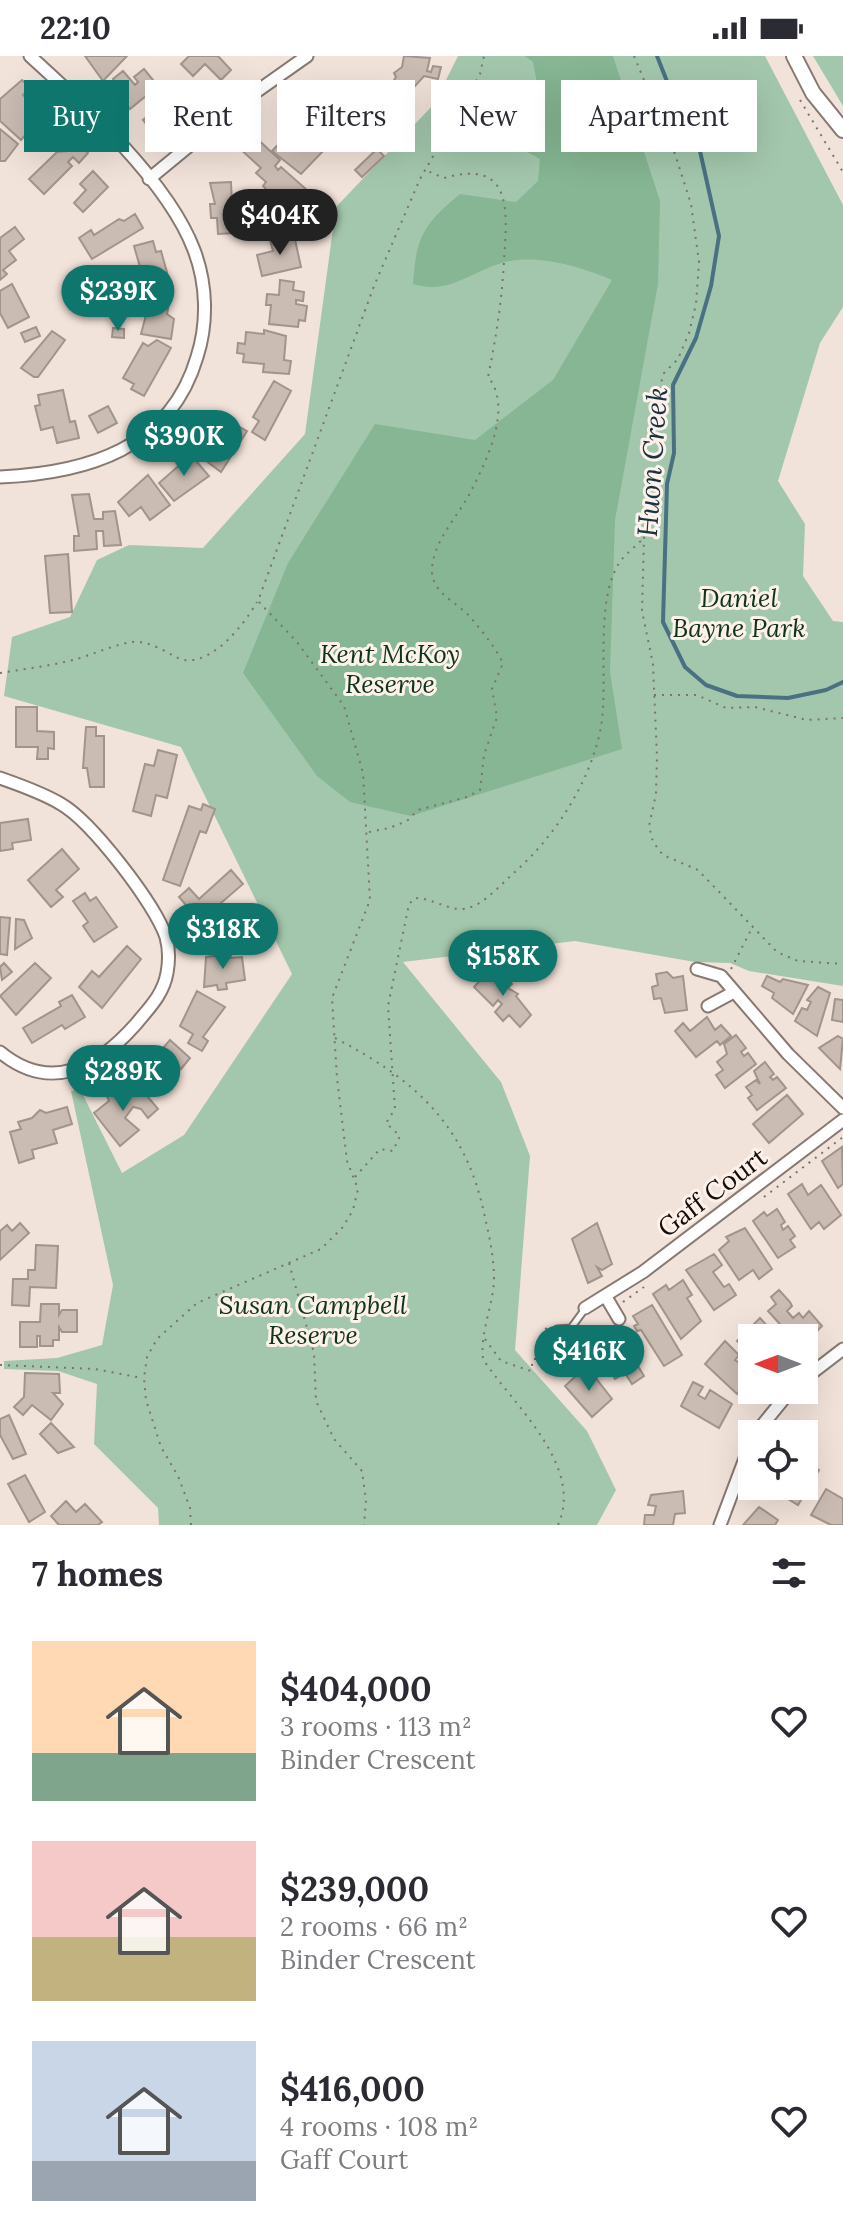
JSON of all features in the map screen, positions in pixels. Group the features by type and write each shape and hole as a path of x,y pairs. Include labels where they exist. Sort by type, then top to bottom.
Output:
{"street":[{"path":"0,477 61,472 120,452 165,417 182,397 203,339 206,312 195,251 185,230 149,179 87,107 30,56"},
{"path":"149,179 246,99 307,56"},
{"path":"794,56 813,93 843,130"},
{"path":"0,778 62,805 101,840 161,925 168,957 163,988 157,1000 129,1032 88,1066 60,1073 41,1073 23,1068 0,1052"},
{"path":"697,969 713,971 725,980 843,1108"},
{"path":"708,1006 734,992"},
{"name":"Gaff Court","path":"585,1308 606,1297 843,1120"},
{"path":"606,1297 619,1319"},
{"path":"818,1368 843,1349"},
{"path":"766,1420 780,1404"},
{"path":"720,1525 738,1477"}],"lane":[{"name":"Gaff Court","path":"557,1329 571,1328 585,1308"}],"path":[{"path":"0,673 60,664 134,641 166,650 180,659 196,660 212,653 250,615 258,601 374,286 425,170 480,74 484,56"},
{"path":"634,56 675,154 691,204 699,262 696,304 689,333 678,359 664,373 657,396 662,437 644,538 642,611 653,664 657,757 656,794 649,826 653,842 663,855 698,870 771,947 791,959 843,964"},
{"path":"798,96 843,172"},
{"path":"368,832 389,828 407,821 418,810 467,797 480,790 484,755 497,717 492,689 503,663 469,615 437,587 432,572 437,549 471,493 486,458 498,415 496,388 488,377 505,281 507,208 504,195 483,174 461,171 444,178 425,170"},
{"path":"354,1178 380,1149 393,1151 400,1136 386,1123 395,1109 388,1006 409,904 415,898 428,898 456,908 469,908 525,862 565,811 592,766 601,724 609,593 620,561 644,538"},
{"path":"191,1525 190,1508 178,1476 161,1447 152,1423 144,1378 147,1357 157,1339 178,1317 233,1285 321,1249 343,1227 358,1189 347,1161 332,998 370,900 363,773 344,706 316,665 258,601"},
{"path":"653,695 697,695 726,708 755,707 807,720 843,718"},
{"path":"725,980 753,927"},
{"path":"334,1038 391,1072 429,1102 454,1132 479,1188 492,1247 494,1282 483,1359 541,1433 556,1464 564,1505 558,1525"},
{"path":"289,1263 314,1353 316,1401 334,1439 362,1471 366,1500 364,1525"},
{"path":"484,1338 490,1341 501,1361 531,1371 533,1359 543,1359 543,1332 549,1327 557,1329"},
{"path":"0,1365 95,1369 144,1378"}],"green space":[{"path":"458,56 655,56 665,80 561,80 561,152 757,152 757,80 666,80 657,56 765,56 843,205 843,307 820,343 778,481 805,524 803,576 833,621 843,622 843,986 749,971 730,963 695,962 575,941 403,962 501,1082 530,1156 515,1350 587,1431 616,1490 597,1525 159,1525 158,1508 94,1444 97,1384 58,1371 4,1369 4,1361 57,1358 102,1345 113,1285 71,1091 80,1089 122,1173 184,1135 292,974 181,747 4,696 12,637 70,617 97,560 129,545 203,548 305,434 336,207 388,152 415,152 415,124 431,107 431,152 545,152 545,80 446,80"},
{"name":"Kent McKoy Reserve","path":"525,56 613,56 621,80 561,80 561,152 644,152 660,201 658,284 615,520 610,672 622,749 411,816 350,802 317,776 243,673 288,563 375,424 475,440 553,380 612,280 573,266 515,260 448,285 426,287 413,284 424,232 460,194 516,202 538,181 540,159 527,152 545,152 545,80 536,80 533,62"},
{"path":"813,56 843,56 843,106"}],"building":[{"path":"85,56 127,56 104,80"},
{"path":"189,56 218,56 231,70 221,80 205,64 193,76 181,64"},
{"path":"404,56 430,58 427,71 431,72 433,66 441,67 438,79 424,76 415,86 415,80 394,80 394,73 402,67"},
{"path":"144,69 153,80 145,80 145,97 130,109 129,80 113,79 123,71 135,85 138,82 134,77"},
{"path":"22,80 24,82 24,137 21,140 0,121 0,99"},
{"path":"0,129 18,144 5,161 0,161"},
{"path":"261,142 280,160 275,166 278,170 281,167 307,190 292,207 277,193 267,205 259,198 266,189 263,186 266,182 256,173 261,168 243,152 261,152"},
{"path":"277,146 277,152 322,152 301,174 272,151"},
{"path":"57,152 88,153 79,163 73,157 68,162 72,166 44,194 29,179"},
{"path":"374,152 384,156 362,177 355,170"},
{"path":"93,171 108,187 83,212 74,203 86,190 80,184"},
{"path":"231,182 232,203 240,203 245,224 234,224 235,233 218,234 217,218 211,218 210,204 215,204 210,183"},
{"path":"135,214 143,228 92,259 79,238 91,230 94,235 119,219 124,221"},
{"path":"15,227 24,239 9,251 16,260 3,270 7,274 0,280 0,238"},
{"path":"294,235 301,267 262,276 257,255 273,251 270,240"},
{"path":"153,241 156,252 161,251 170,283 142,291 137,275 142,274 134,246"},
{"path":"136,279 140,288 122,295 118,286"},
{"path":"280,280 294,282 293,290 304,292 303,301 296,300 296,304 307,306 305,321 299,320 298,327 269,324 271,305 266,305 267,294 279,295"},
{"path":"12,284 29,317 8,328 0,313 0,291"},
{"path":"153,296 170,298 167,314 174,319 171,339 141,334 146,315 150,315"},
{"path":"36,327 40,336 25,342 21,333"},
{"path":"113,328 124,329 124,338 112,337"},
{"path":"264,330 286,336 284,360 291,361 289,374 263,372 264,364 243,362 244,354 237,353 238,343 245,344 246,332 264,334"},
{"path":"52,331 65,340 38,377 34,377 21,368"},
{"path":"157,340 171,348 144,396 131,389 134,384 123,378 143,343 148,346"},
{"path":"274,381 291,391 265,440 252,432 259,421 253,417"},
{"path":"63,390 70,422 75,421 79,438 57,443 53,427 41,430 35,406 40,405 38,395"},
{"path":"108,406 117,423 98,433 89,416"},
{"path":"225,419 247,431 221,472 197,454 206,443 210,446 209,441 215,432 220,436 223,431 219,428"},
{"path":"191,455 209,476 174,501 159,483"},
{"path":"148,475 170,505 150,520 141,507 129,516 118,502"},
{"path":"89,494 94,519 103,519 103,512 115,511 121,545 104,546 103,531 96,531 97,549 74,551 74,536 79,536 72,495"},
{"path":"68,554 72,612 50,613 45,556"},
{"path":"16,707 37,707 37,731 54,732 54,749 48,748 48,759 37,759 38,747 16,747"},
{"path":"86,727 96,727 96,736 104,736 104,787 90,787 87,768 83,768"},
{"path":"158,750 177,755 167,798 156,795 151,816 133,811 145,764 154,766"},
{"path":"203,804 215,809 206,833 200,831 180,886 163,880 189,806 201,810"},
{"path":"28,819 31,840 12,843 13,849 0,851 0,823"},
{"path":"62,849 79,869 56,890 63,897 51,907 28,880"},
{"path":"231,870 243,884 200,921 179,897 189,888 199,899"},
{"path":"85,893 90,901 96,897 117,927 94,942 83,926 88,922 73,901"},
{"path":"0,917 10,918 7,955 0,954"},
{"path":"16,919 24,920 32,938 15,949"},
{"path":"127,946 141,959 102,1008 79,987 92,971 99,977"},
{"path":"229,954 230,958 242,957 245,980 226,983 227,989 218,990 217,985 204,987 206,957"},
{"path":"4,963 12,972 2,980 0,967"},
{"path":"35,963 51,978 16,1015 0,996"},
{"path":"500,971 512,984 508,988 518,994 516,996 531,1015 520,1027 509,1015 503,1021 495,1012 502,1004 498,1000 493,1006 474,987 488,972 493,978"},
{"path":"667,972 673,978 683,976 687,1010 665,1013 661,998 654,999 652,987 658,985 656,974"},
{"path":"767,976 780,982 783,979 808,985 793,1014 772,998 774,993 762,986"},
{"path":"818,987 830,993 817,1036 795,1021 802,1008 807,1010 811,1002 807,1000"},
{"path":"197,991 225,1007 203,1037 208,1041 202,1051 188,1043 193,1034 180,1026"},
{"path":"72,995 85,1017 65,1029 62,1025 32,1043 23,1028 61,1006 59,1002"},
{"path":"835,999 843,1000 843,1022 832,1020"},
{"path":"707,1017 715,1030 721,1025 731,1036 720,1045 717,1041 696,1057 675,1031 683,1023 690,1031"},
{"path":"736,1035 746,1048 741,1052 744,1056 748,1053 756,1064 725,1088 716,1075 723,1070 717,1062 727,1054 724,1044"},
{"path":"838,1036 843,1039 840,1069 819,1048"},
{"path":"170,1040 190,1058 181,1069 177,1066 154,1092 138,1077"},
{"path":"765,1062 774,1074 770,1077 773,1080 777,1077 786,1088 757,1110 748,1098 752,1095 746,1087 756,1080 760,1084 754,1071"},
{"path":"120,1084 129,1094 143,1091 158,1109 148,1118 141,1109 133,1107 125,1118 139,1130 120,1146 94,1113 109,1101 107,1096"},
{"path":"787,1095 803,1114 769,1143 753,1124"},
{"path":"67,1107 72,1124 53,1130 57,1143 32,1150 34,1158 19,1163 10,1132 21,1129 18,1122 32,1118 40,1110 46,1113"},
{"path":"842,1147 843,1184 838,1188 822,1161"},
{"path":"802,1184 808,1195 821,1185 841,1215 824,1229 819,1222 811,1229 788,1194"},
{"path":"777,1209 785,1222 781,1225 783,1230 788,1226 795,1236 790,1240 795,1247 778,1258 753,1221 764,1212 767,1216"},
{"path":"20,1223 29,1233 0,1260 0,1231 7,1225 12,1231"},
{"path":"597,1223 612,1264 602,1270 597,1267 602,1276 588,1283 572,1239"},
{"path":"745,1228 772,1269 759,1279 753,1270 739,1280 719,1250 729,1241 726,1237"},
{"path":"36,1245 58,1246 56,1288 30,1287 29,1306 12,1305 13,1279 28,1279 28,1270 35,1270"},
{"path":"714,1254 722,1265 713,1272 724,1287 729,1284 736,1295 714,1310 686,1270"},
{"path":"683,1280 692,1295 687,1298 701,1321 681,1339 653,1294 666,1285 669,1290"},
{"path":"779,1290 792,1306 787,1311 793,1318 799,1313 803,1318 809,1311 822,1326 818,1330 818,1324 780,1324 768,1311 776,1304 771,1297"},
{"path":"41,1304 59,1304 59,1315 62,1310 77,1310 77,1332 62,1332 59,1327 59,1340 53,1340 53,1346 40,1346 40,1336 37,1336 37,1347 20,1347 20,1322 40,1322"},
{"path":"652,1305 682,1355 664,1366 641,1330 637,1331 634,1326 638,1324 633,1316"},
{"path":"611,1338 622,1354 628,1350 644,1376 632,1384 625,1373 615,1379 596,1348"},
{"path":"725,1341 738,1354 735,1360 738,1362 737,1394 705,1364"},
{"path":"588,1353 598,1365 587,1374 577,1363"},
{"path":"580,1372 585,1379 591,1372 612,1399 592,1417 565,1386"},
{"path":"25,1373 59,1374 60,1393 53,1393 63,1404 51,1420 32,1405 23,1415 14,1407 24,1397"},
{"path":"693,1382 703,1387 698,1395 705,1399 710,1390 732,1404 719,1428 681,1406"},
{"path":"9,1415 26,1454 13,1459 0,1435 0,1419"},
{"path":"51,1423 74,1447 58,1453 40,1434"},
{"path":"25,1475 45,1512 29,1522 8,1484"},
{"path":"826,1489 843,1499 843,1525 831,1525 811,1515"},
{"path":"683,1491 685,1513 675,1514 673,1525 644,1525 645,1515 654,1515 656,1506 648,1505 651,1495"},
{"path":"66,1501 76,1512 85,1504 102,1522 98,1525 59,1525 51,1516"},
{"path":"759,1507 778,1520 775,1525 743,1525"}],"waterway":[{"name":"Huon Creek","path":"657,56 683,122 700,151 719,236 711,286 696,338 673,385 674,453 667,484 663,622 685,667 706,685 737,696 788,698 826,690 843,682"}],"park label":[{"name":"Daniel Bayne Park","path":"739,612"},
{"name":"Susan Campbell Reserve","path":"313,1319"}]}
